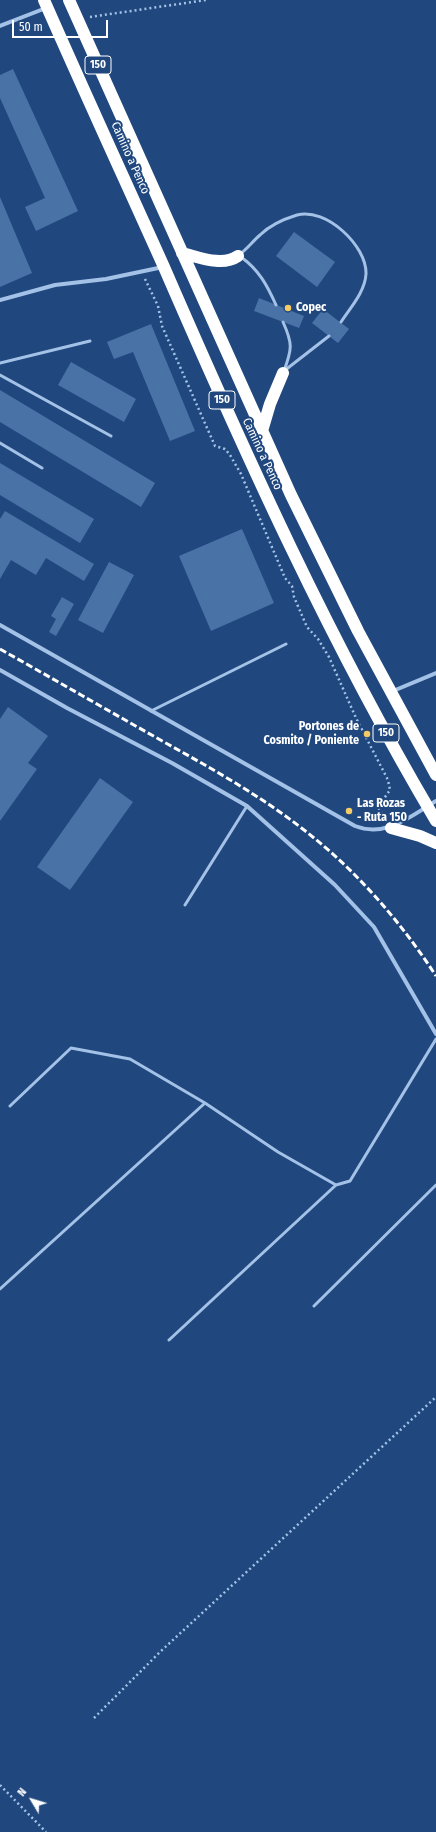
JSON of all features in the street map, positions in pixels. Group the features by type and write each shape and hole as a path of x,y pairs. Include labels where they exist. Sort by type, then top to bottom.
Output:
{"highway":[{"name":"Camino a Penco","path":"69,0 262,431 324,564 390,692 436,775"},
{"name":"Camino a Penco","path":"45,4 238,438 346,659 432,804 436,821"},
{"path":"182,253 215,260 228,261 238,256"},
{"path":"262,431 270,404 283,372"},
{"path":"391,828 420,836 436,843"}],"street":[{"path":"0,26 45,4"},
{"path":"0,300 55,285 106,279 163,267"},
{"path":"0,626 347,822 369,830 391,828 432,804"},
{"path":"0,670 67,708 172,763 247,806 335,885 374,927 436,1034"},
{"path":"390,692 436,673"}],"lane":[{"path":"276,305 266,283 260,274 238,256 266,230 297,215 309,214 328,221 345,234 356,245 364,259 366,275 361,291 341,322"},
{"path":"283,372 291,347 284,322"},
{"path":"283,372 329,336"},
{"path":"0,363 90,341"},
{"path":"0,375 111,436"},
{"path":"0,443 42,468"},
{"path":"151,711 286,644"},
{"path":"185,905 247,806"},
{"path":"169,1340 336,1185 350,1181 436,1039"},
{"path":"10,1106 71,1048 130,1059 205,1103 278,1152 336,1185"},
{"path":"0,1289 205,1103"},
{"path":"314,1306 436,1185"}],"path":[{"path":"77,19 206,0"},
{"path":"142,271 158,306 162,326 215,446 225,449 241,474 285,578 293,589 294,597 307,627 318,639 328,657 359,724 388,780 390,790 378,807 391,828"},
{"path":"94,1718 161,1651 436,1397"},
{"path":"0,1785 46,1832"}],"building":[{"path":"13,69 78,211 36,231 25,207 45,198 0,98 0,75"},
{"path":"0,197 32,273 0,287"},
{"path":"294,232 335,262 317,287 276,256"},
{"path":"259,298 304,316 299,328 254,311"},
{"path":"323,309 349,329 338,343 312,323"},
{"path":"151,324 195,431 170,441 133,352 114,359 107,342"},
{"path":"71,362 136,399 124,422 58,385"},
{"path":"0,390 155,483 141,507 0,422"},
{"path":"0,463 94,519 80,543 0,495"},
{"path":"5,511 94,564 84,581 46,558 36,575 11,560 0,579 0,519"},
{"path":"242,529 274,603 211,631 179,556"},
{"path":"109,562 134,575 103,633 78,620"},
{"path":"62,597 74,604 56,636 49,632 56,619 51,616"},
{"path":"8,707 48,736 28,763 37,769 0,821 0,719"},
{"path":"100,778 133,802 70,890 37,867"}],"railway":[{"path":"0,649 222,775 296,824 348,868 365,885 410,938 436,976"}],"place":[{"name":"Copec","path":"288,308"},
{"name":"Portones de Cosmito / Poniente","path":"367,734"},
{"name":"Las Rozas - Ruta 150","path":"349,811"}]}
